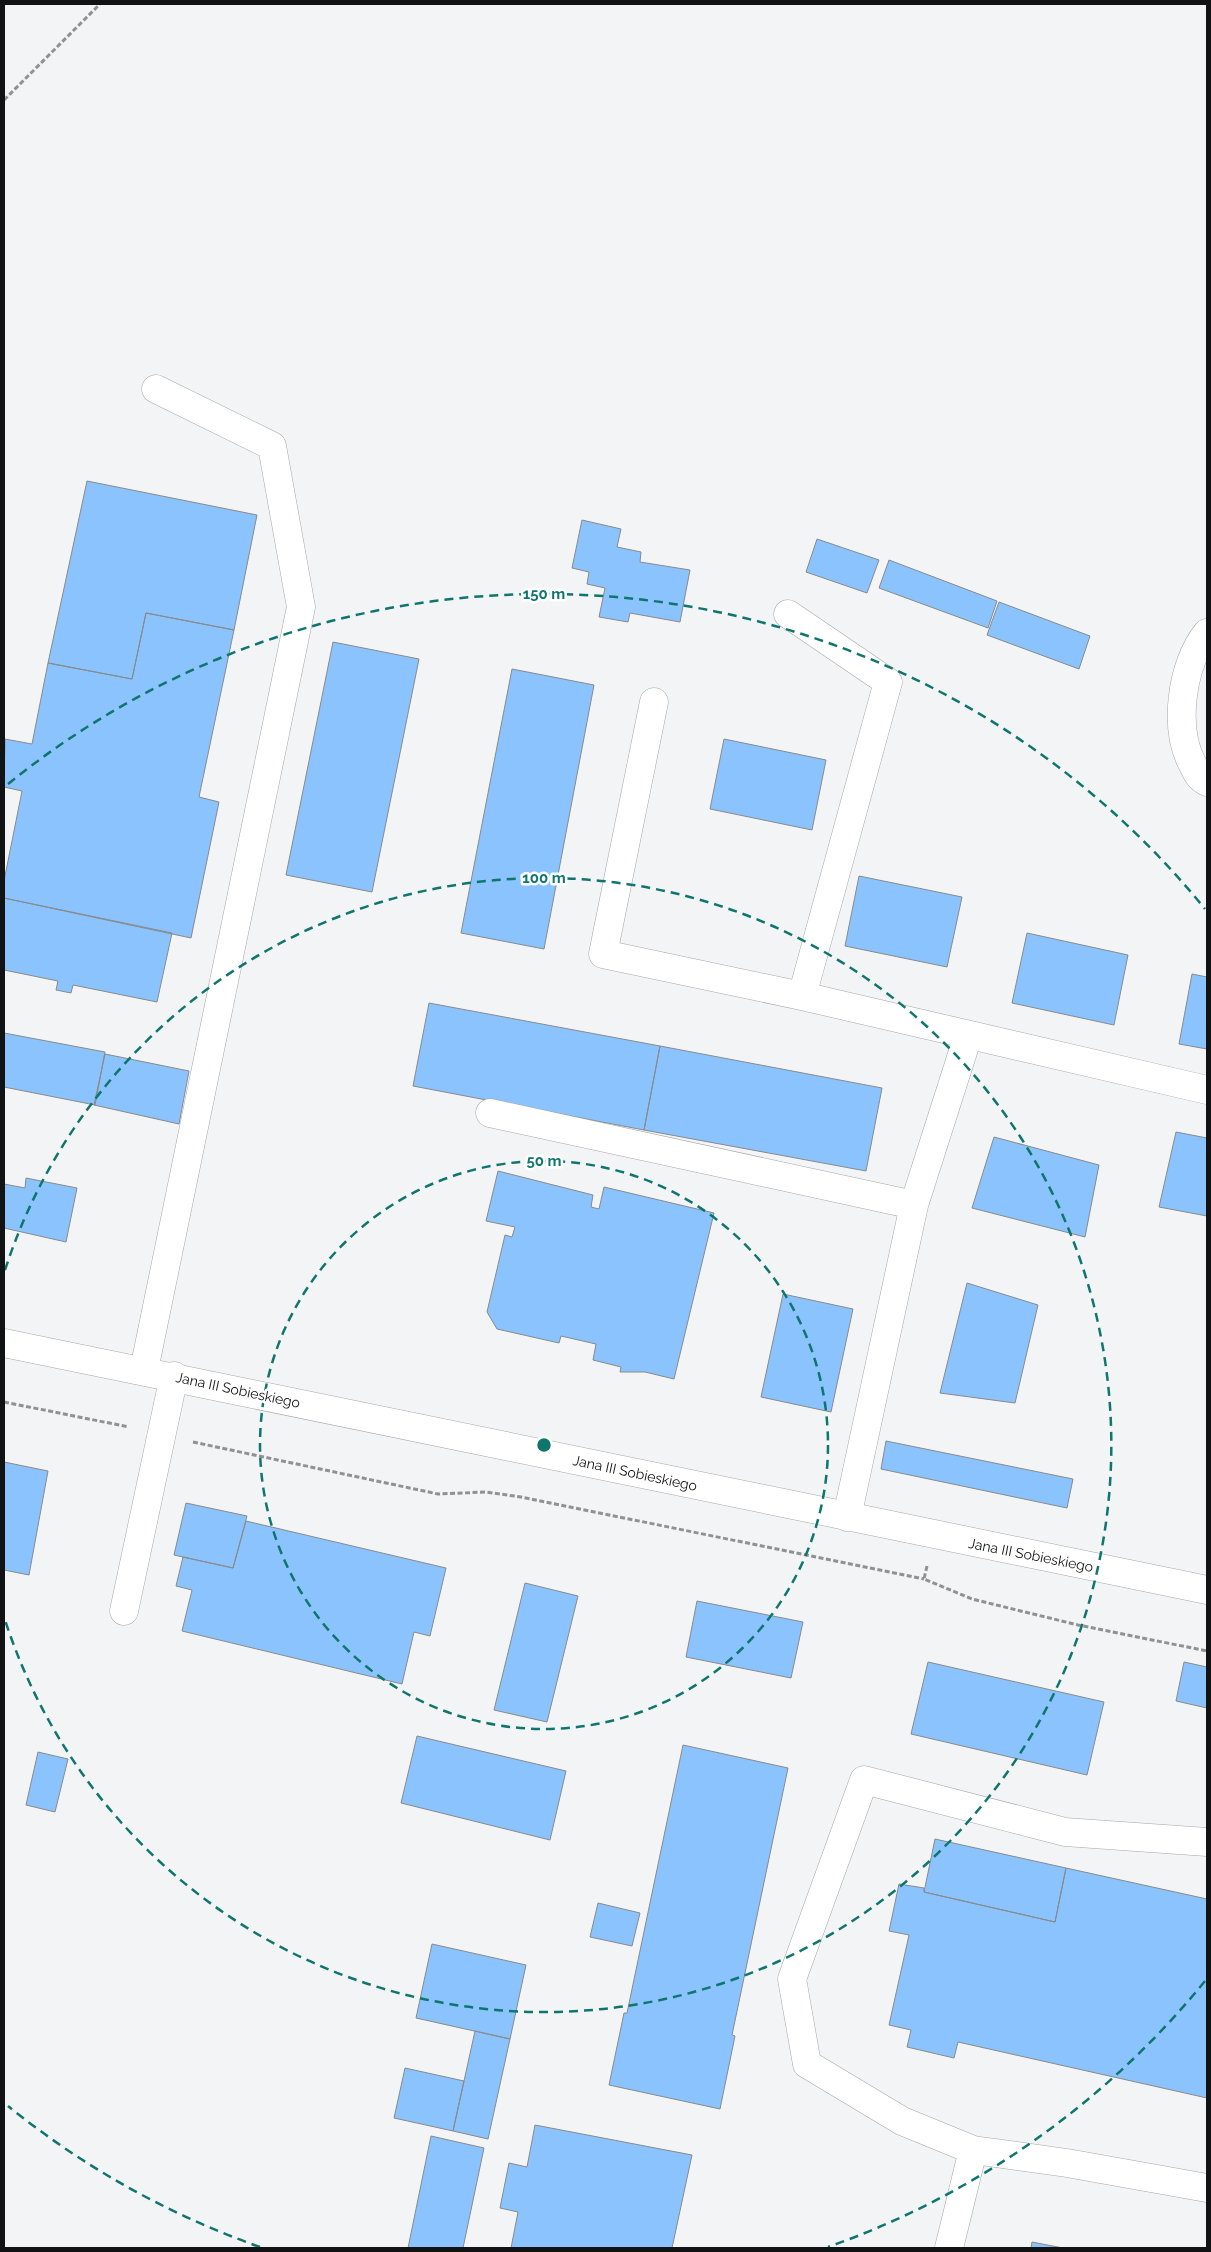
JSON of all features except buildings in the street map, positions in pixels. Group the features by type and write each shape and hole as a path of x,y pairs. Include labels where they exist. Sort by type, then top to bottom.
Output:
{"main road":[{"path":"144,1370 301,607 272,446 156,389"},
{"path":"788,614 888,682 802,996"},
{"path":"1207,633 1195,650 1189,668 1183,692 1182,718 1186,752 1200,778 1207,782"},
{"path":"654,702 603,954 802,996 1207,1090"},
{"path":"846,1517 914,1205 968,1036"},
{"path":"490,1113 914,1205"},
{"name":"Jana III Sobieskiego","path":"4,1343 174,1376 846,1517 1206,1588"},
{"path":"124,1611 174,1376"},
{"path":"1207,1842 1065,1832 864,1780 792,1979 807,2064 902,2121 973,2150 1067,2163 1207,2188"},
{"path":"949,2248 973,2150"}],"path":[{"path":"4,100 100,4"},
{"path":"4,1402 438,1494 486,1492 521,1497 924,1579"}]}
